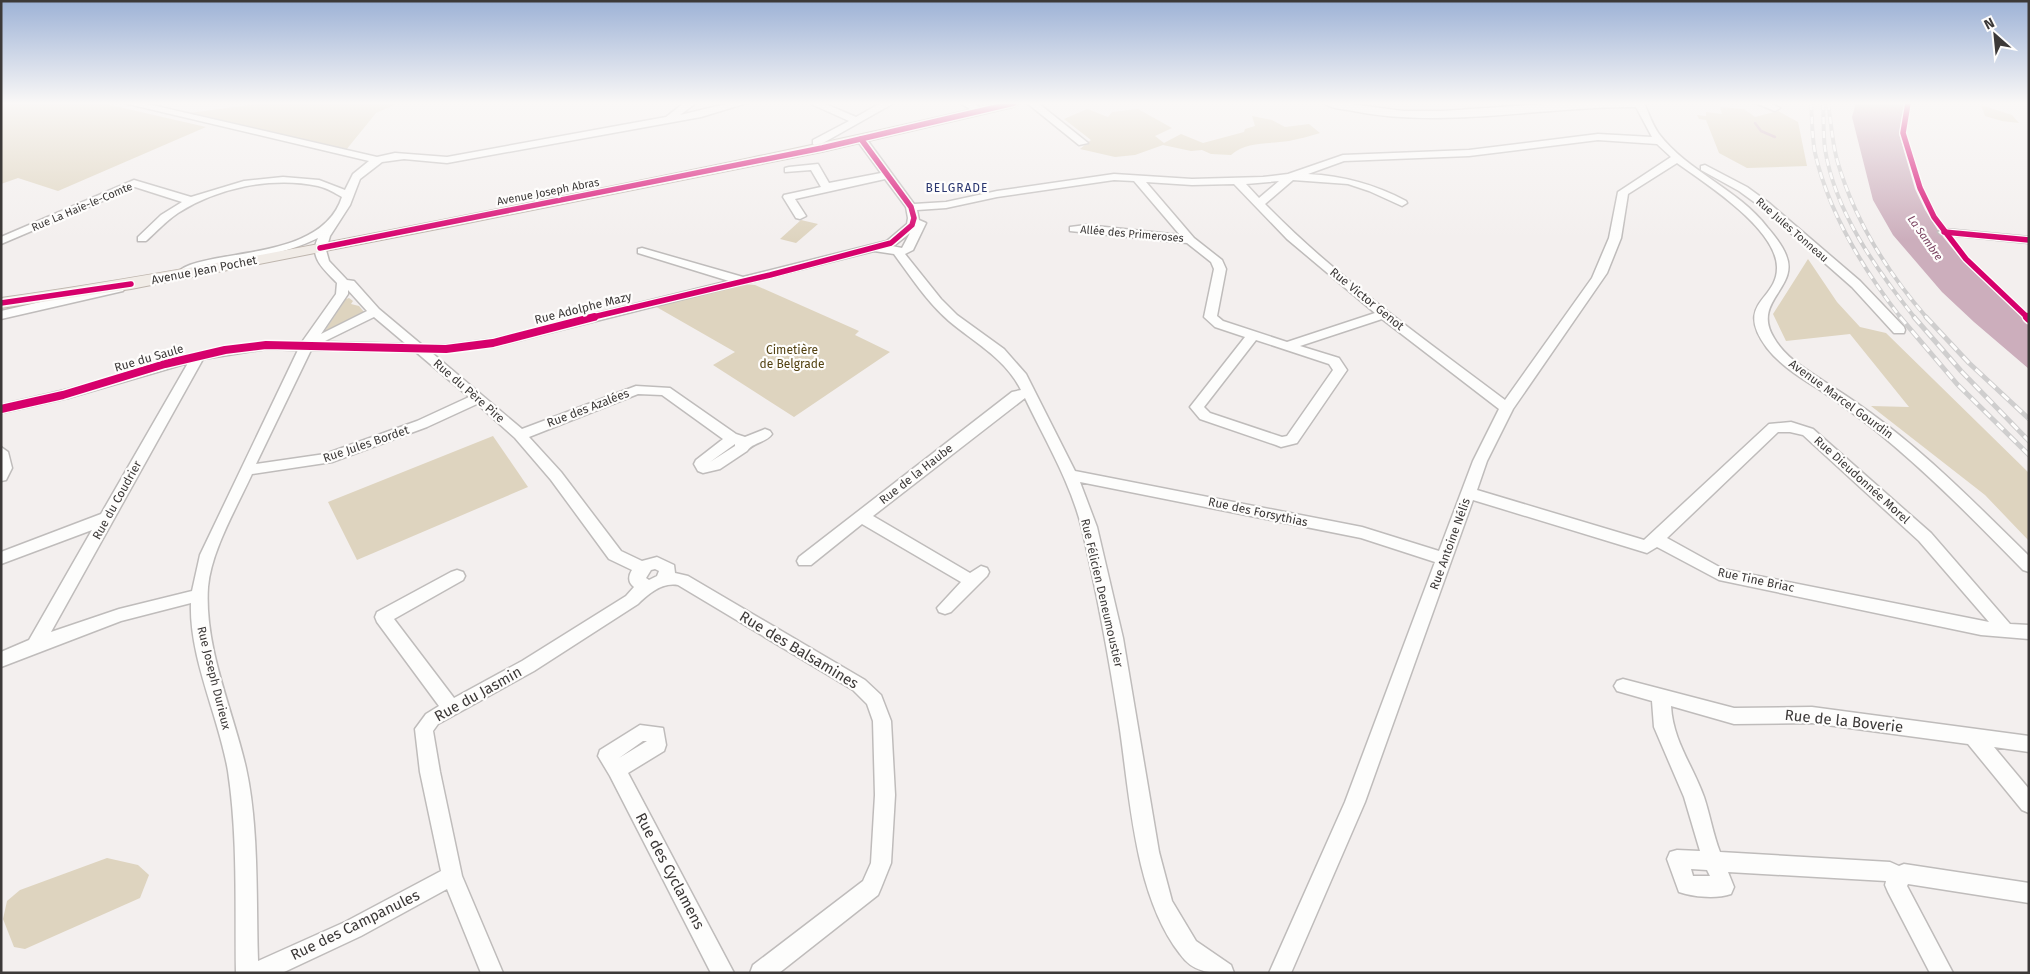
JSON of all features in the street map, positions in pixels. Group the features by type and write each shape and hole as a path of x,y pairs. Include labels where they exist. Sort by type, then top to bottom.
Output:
{"main road":[{"name":"Avenue Joseph Abras","path":"320,248 820,148"},
{"name":"Avenue Jean Pochet","path":"132,284 320,248"},
{"path":"1,303 132,284"}],"street":[{"path":"327,148 377,160 403,155 428,160 447,160 510,148"},
{"path":"868,148 910,207 914,218 909,239"},
{"path":"1259,204 1290,177 1343,158 1377,155 1461,153 1500,148"},
{"path":"1666,148 1673,156"},
{"name":"Rue Jules Tonneau","path":"1673,156 1726,180 1760,200 1856,284 1899,330"},
{"name":"Rue Antoine Nélis","path":"1280,973 1355,802 1480,461 1506,408 1598,278 1607,261 1615,237 1620,200 1623,192 1673,156"},
{"name":"Avenue Marcel Gourdin","path":"1673,156 1725,192 1745,209 1781,256 1784,264 1782,280 1764,302 1760,315 1766,336 1774,348 1793,366 1861,412 1926,464 2029,566"},
{"path":"377,160 357,176 347,195 346,205 323,239 320,248 321,256 343,282 350,284 375,312 419,348"},
{"path":"789,170 814,166 826,186 840,186"},
{"path":"800,216 788,197 888,175"},
{"path":"910,207 928,208 1104,178 1136,177 1192,182 1290,177 1350,180 1372,186 1402,202"},
{"path":"1136,177 1190,240 1216,260 1220,269 1210,317 1219,324 1334,361 1340,370 1292,440 1281,442 1205,416 1197,407 1253,335"},
{"path":"142,240 173,212 191,201 248,184 294,180 320,183 347,195"},
{"name":"Rue Victor Genot","path":"1237,181 1291,236 1384,314 1506,408"},
{"name":"Rue La Haie-le-Comte","path":"1,241 134,183 191,201"},
{"path":"893,248 904,251 928,208"},
{"path":"181,275 197,266 295,246 332,226"},
{"name":"Allée des Primeroses","path":"1074,229 1086,228 1190,240"},
{"path":"1944,232 2029,240"},
{"name":"Rue Félicien Deneumoustier","path":"909,239 913,268 937,302 953,318 999,352 1021,377 1070,475 1089,527 1114,638 1149,852 1162,904 1188,948 1224,973"},
{"path":"893,248 913,268"},
{"name":"Rue Adolphe Mazy","path":"306,346 446,349 493,342 666,298 860,252 893,248"},
{"path":"642,251 744,281"},
{"name":"Rue Joseph Durieux","path":"247,973 243,824 237,770 206,652 199,613 199,595 208,555 246,470 306,346 342,294 343,282"},
{"name":"Avenue Jean Pochet","path":"1,315 132,284"},
{"path":"306,346 375,312"},
{"path":"1287,346 1384,314"},
{"name":"Rue du Saule","path":"1,409 63,395 225,350 266,345 306,346"},
{"name":"Rue du Père Pire","path":"419,348 480,398 520,435"},
{"name":"Rue du Coudrier","path":"35,645 198,356"},
{"name":"Rue des Azalées","path":"520,435 636,390 650,389 665,391 738,441 765,434"},
{"name":"Rue de la Haube","path":"805,561 1017,395 1028,393"},
{"name":"Rue Jules Bordet","path":"246,470 327,459 422,424 480,398"},
{"name":"Rue Dieudonnée Morel","path":"1656,539 1774,427 1791,427 1808,432 1925,537 1965,581 2006,631"},
{"path":"520,435 556,476 615,555 643,577"},
{"path":"1,452 5,468 1,476"},
{"name":"Rue des Forsythias","path":"1070,475 1362,533 1444,558"},
{"path":"1469,493 1647,546 1656,539"},
{"path":"862,516 976,576 944,608"},
{"path":"1,558 107,518"},
{"name":"Rue Tine Briac","path":"1656,539 1719,574 1981,628 2029,632"},
{"path":"450,707 383,617 457,576"},
{"name":"Rue du Jasmin","path":"492,973 452,876 430,772 424,729 432,718 528,666 632,600 643,577 660,583 667,577"},
{"name":"Rue des Balsamines","path":"667,577 682,580 860,685 875,700 882,720 884,795 881,863 871,888 761,973"},
{"path":"1,660 35,645 119,615 199,595"},
{"name":"Rue de la Boverie","path":"1623,686 1734,716 1812,715 2029,744"},
{"path":"1661,695 1663,727 1694,797 1714,862 1890,872 1899,879"},
{"path":"1974,737 2029,804"},
{"name":"Rue des Cyclamens","path":"617,770 723,973"},
{"path":"1942,973 1895,885 1904,874 2029,893"},
{"name":"Rue des Campanules","path":"257,973 353,929 452,876"}],"green space":[{"path":"1,148 156,148 58,191 18,178 1,184"},
{"path":"1153,148 1135,155 1115,157 1080,149"},
{"path":"1179,148 1241,148 1231,155 1211,154 1202,150 1191,151"},
{"path":"1717,148 1803,148 1807,166 1747,168 1719,153"},
{"path":"801,220 818,224 796,243 780,239"},
{"path":"1808,259 1837,302 1860,327 1886,333 2029,473 2029,541 1985,495 1871,406 1909,407 1850,334 1786,341 1773,314"},
{"name":"Cimetière de Belgrade","path":"744,284 755,285 859,331 855,335 890,352 794,417 713,365 735,352 653,305"},
{"path":"349,298 353,301 351,304 359,306 364,312 324,332 346,299"},
{"path":"493,436 528,487 357,560 328,502"},
{"path":"107,858 138,865 149,875 140,898 25,949 14,947 3,919 7,901 20,890"}],"water":[{"name":"La Sambre","path":"1860,148 1903,148 1915,189 1925,210 1939,232 1961,259 2029,323 2029,369 1942,292 1893,235 1873,200"}],"railway":[{"path":"1815,148 1821,176 1838,219 1861,260 1901,318"},
{"path":"1825,148 1838,195 1859,239 1886,280 1915,318"},
{"path":"1835,148 1844,182 1862,224 1898,282 1927,318"},
{"path":"1900,317 1957,384 2029,455"},
{"path":"1914,317 1961,371 2029,441"},
{"path":"1926,317 1969,363 2029,419"}],"cycle path":[{"path":"320,248 820,148"},
{"path":"1,409 63,395 165,364 225,350 266,345 446,349 493,343 666,298 770,275 891,243 912,225 914,218 911,207 868,148"},
{"path":"1908,148 1920,188 1934,217 1966,259 2029,319"},
{"path":"1944,232 2029,240"},
{"path":"1,303 131,284"}],"district":[{"name":"BELGRADE","path":"957,188"}]}
